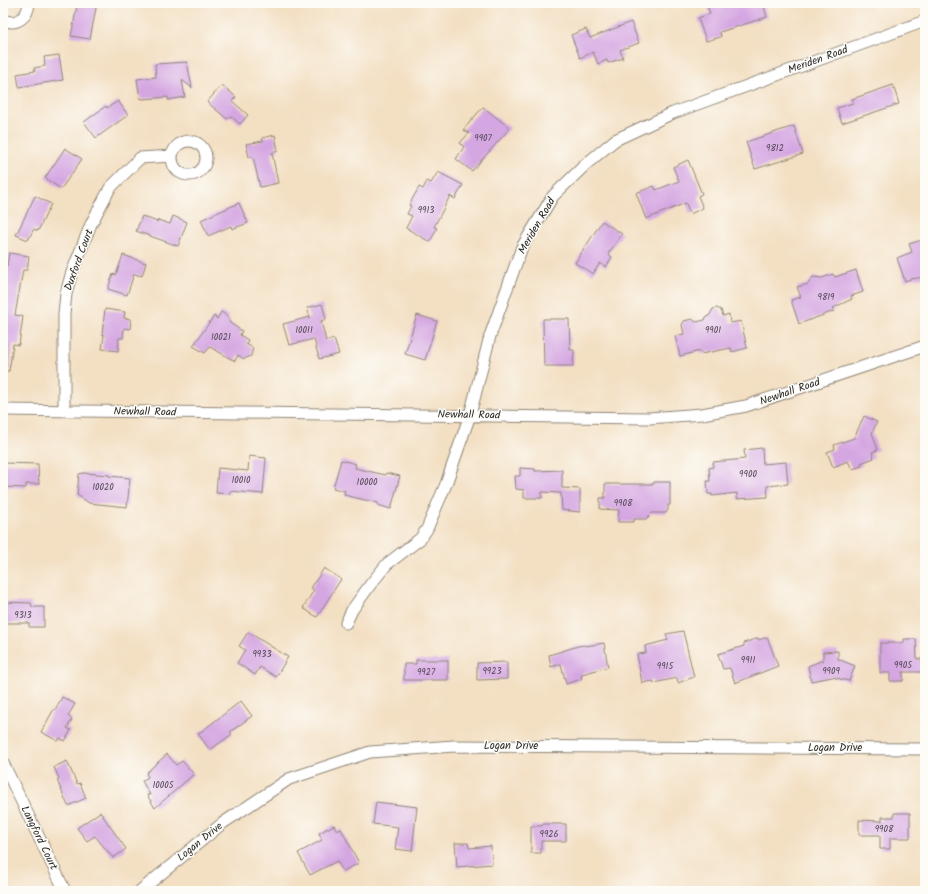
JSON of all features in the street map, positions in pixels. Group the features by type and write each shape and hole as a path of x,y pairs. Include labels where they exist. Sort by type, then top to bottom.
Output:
{"street":[{"path":"3,20 11,22 22,19 29,9 30,3"},
{"name":"Meriden Road","path":"346,623 352,610 387,564 420,539 427,529 446,484 470,415 490,336 522,248 553,196 585,165 615,140 673,113 925,22"},
{"name":"Duxford Court","path":"64,410 64,314 66,294 71,275 92,224 110,188 140,158 172,156"},
{"name":"Newhall Road","path":"3,410 649,418 702,414 746,406 925,346"},
{"name":"Logan Drive","path":"140,891 223,823 289,779 370,752 454,746 925,748"},
{"name":"Langford Court","path":"3,763 65,891"}],"building":[{"path":"82,3 97,3 90,39 71,36 77,6 81,7"},
{"path":"713,3 763,3 767,17 720,32 721,37 706,41 698,18 710,14 707,5"},
{"path":"631,22 639,43 620,50 623,58 608,63 607,60 598,64 593,52 580,58 571,35 586,29 590,38"},
{"path":"59,55 63,80 19,87 17,74 35,71 34,68 45,66 44,57"},
{"path":"187,62 192,88 182,80 185,97 168,100 168,97 140,98 137,79 156,77 155,64"},
{"path":"222,85 236,97 232,101 248,115 240,124 231,116 227,119 207,102"},
{"path":"893,85 899,104 842,123 837,108 853,103 852,99"},
{"path":"118,101 128,115 96,138 84,122 106,106 107,108"},
{"path":"483,107 510,128 472,171 456,159 464,147 460,143 469,133 463,130"},
{"path":"794,126 803,154 755,169 746,142"},
{"path":"275,135 278,151 272,153 278,183 260,187 253,157 249,157 246,144 263,141 262,138"},
{"path":"65,148 82,159 61,189 45,178"},
{"path":"688,160 702,194 698,196 703,208 690,214 686,203 646,219 636,193 654,186 656,190 679,181 673,167"},
{"path":"438,172 463,185 455,199 450,196 434,227 437,228 430,242 406,228 412,216 407,214 411,206 409,205 419,187 423,189 427,181 431,183"},
{"path":"35,196 51,204 38,231 34,229 28,240 16,235"},
{"path":"239,203 248,223 232,229 231,226 208,236 201,220"},
{"path":"142,216 157,222 158,220 170,224 173,216 187,222 178,246 136,231"},
{"path":"602,221 622,234 608,254 612,257 606,267 600,263 593,274 575,263"},
{"path":"925,239 925,277 905,281 897,258 912,252 909,244"},
{"path":"9,253 29,256 27,270 23,270 15,315 23,316 19,345 13,344 9,371 3,371 3,265 7,266"},
{"path":"123,255 146,263 142,276 134,274 127,295 108,289 113,274 116,275"},
{"path":"856,270 863,292 851,296 852,299 833,308 834,311 799,324 791,300 801,297 797,287 808,284 813,277 822,278 833,274 835,277"},
{"path":"322,304 326,319 321,321 326,341 334,339 339,354 319,359 314,339 289,345 283,324 310,317 307,308"},
{"path":"717,308 721,310 723,316 729,314 730,323 741,321 747,348 732,352 731,348 701,354 700,351 680,356 675,336 684,334 682,325 684,321 692,319 696,322 705,320 713,309"},
{"path":"105,309 125,312 124,318 131,319 130,329 124,328 123,338 119,338 118,351 102,349"},
{"path":"221,312 228,316 230,323 242,331 240,335 248,340 246,344 253,348 251,356 244,359 238,355 235,361 210,347 205,353 193,346 214,316 217,319"},
{"path":"417,315 437,321 425,360 405,354"},
{"path":"543,319 569,319 570,350 574,350 573,366 544,366"},
{"path":"864,416 877,422 872,433 878,450 872,452 874,458 861,463 862,466 852,469 848,461 833,467 827,452 835,449 834,445 854,438"},
{"path":"762,448 763,464 786,462 788,484 767,486 768,497 737,499 737,493 712,496 712,494 708,494 707,481 710,481 709,468 713,467 713,462 745,459 744,450"},
{"path":"249,456 266,458 263,494 230,491 230,494 216,493 218,468 248,471"},
{"path":"341,460 356,464 355,468 385,475 386,473 400,476 391,509 378,505 378,503 344,495 345,491 333,488"},
{"path":"3,463 38,464 39,484 26,484 26,488 3,487"},
{"path":"520,468 535,469 535,471 562,470 562,488 580,489 580,512 562,510 561,493 542,492 542,498 524,498 524,490 516,489 515,476 520,476"},
{"path":"84,473 130,478 127,507 89,503 77,495 79,474"},
{"path":"654,482 670,482 670,505 668,505 668,510 666,513 652,513 646,519 634,519 634,522 618,522 619,510 600,509 600,498 605,498 605,484 654,484"},
{"path":"324,568 341,579 317,617 303,608 314,590 311,588"},
{"path":"3,602 31,603 32,607 44,607 44,627 29,627 29,623 3,623"},
{"path":"683,631 694,677 678,683 677,678 654,683 653,681 642,683 637,654 646,653 645,646 668,640 666,634"},
{"path":"248,632 288,657 276,677 260,667 255,675 237,663 245,650 239,646"},
{"path":"767,637 778,666 735,683 730,668 723,669 718,654 744,646 744,643 758,638 759,640"},
{"path":"904,639 916,639 917,659 925,659 925,672 903,672 903,681 890,681 890,673 880,673 880,643 904,643"},
{"path":"604,643 608,667 582,674 581,679 566,684 561,664 551,667 549,655 578,646"},
{"path":"838,651 838,659 855,666 849,681 832,677 811,681 808,666 823,660 823,652"},
{"path":"416,660 448,660 448,680 404,680 404,664 416,664"},
{"path":"507,662 507,679 477,680 477,663"},
{"path":"62,697 75,704 68,716 72,719 67,728 71,730 65,741 60,738 58,741 41,732"},
{"path":"241,701 252,716 230,732 232,734 210,750 198,734"},
{"path":"167,754 176,765 182,761 194,774 155,808 147,795 150,795 142,781 148,777 146,773"},
{"path":"67,761 77,784 80,783 86,798 68,806 57,780 59,779 54,767"},
{"path":"376,802 417,807 412,851 395,849 398,827 373,824"},
{"path":"100,812 126,849 113,858 95,836 87,841 77,828"},
{"path":"894,813 910,813 910,838 890,838 890,849 880,849 880,835 859,835 859,820 882,821 882,817 894,817"},
{"path":"543,824 566,824 566,841 541,841 541,853 531,853 531,826 542,826"},
{"path":"334,825 337,831 341,829 359,863 343,871 337,861 310,875 298,853 322,840 319,833"},
{"path":"455,843 468,843 469,848 491,846 492,864 457,867"}]}
